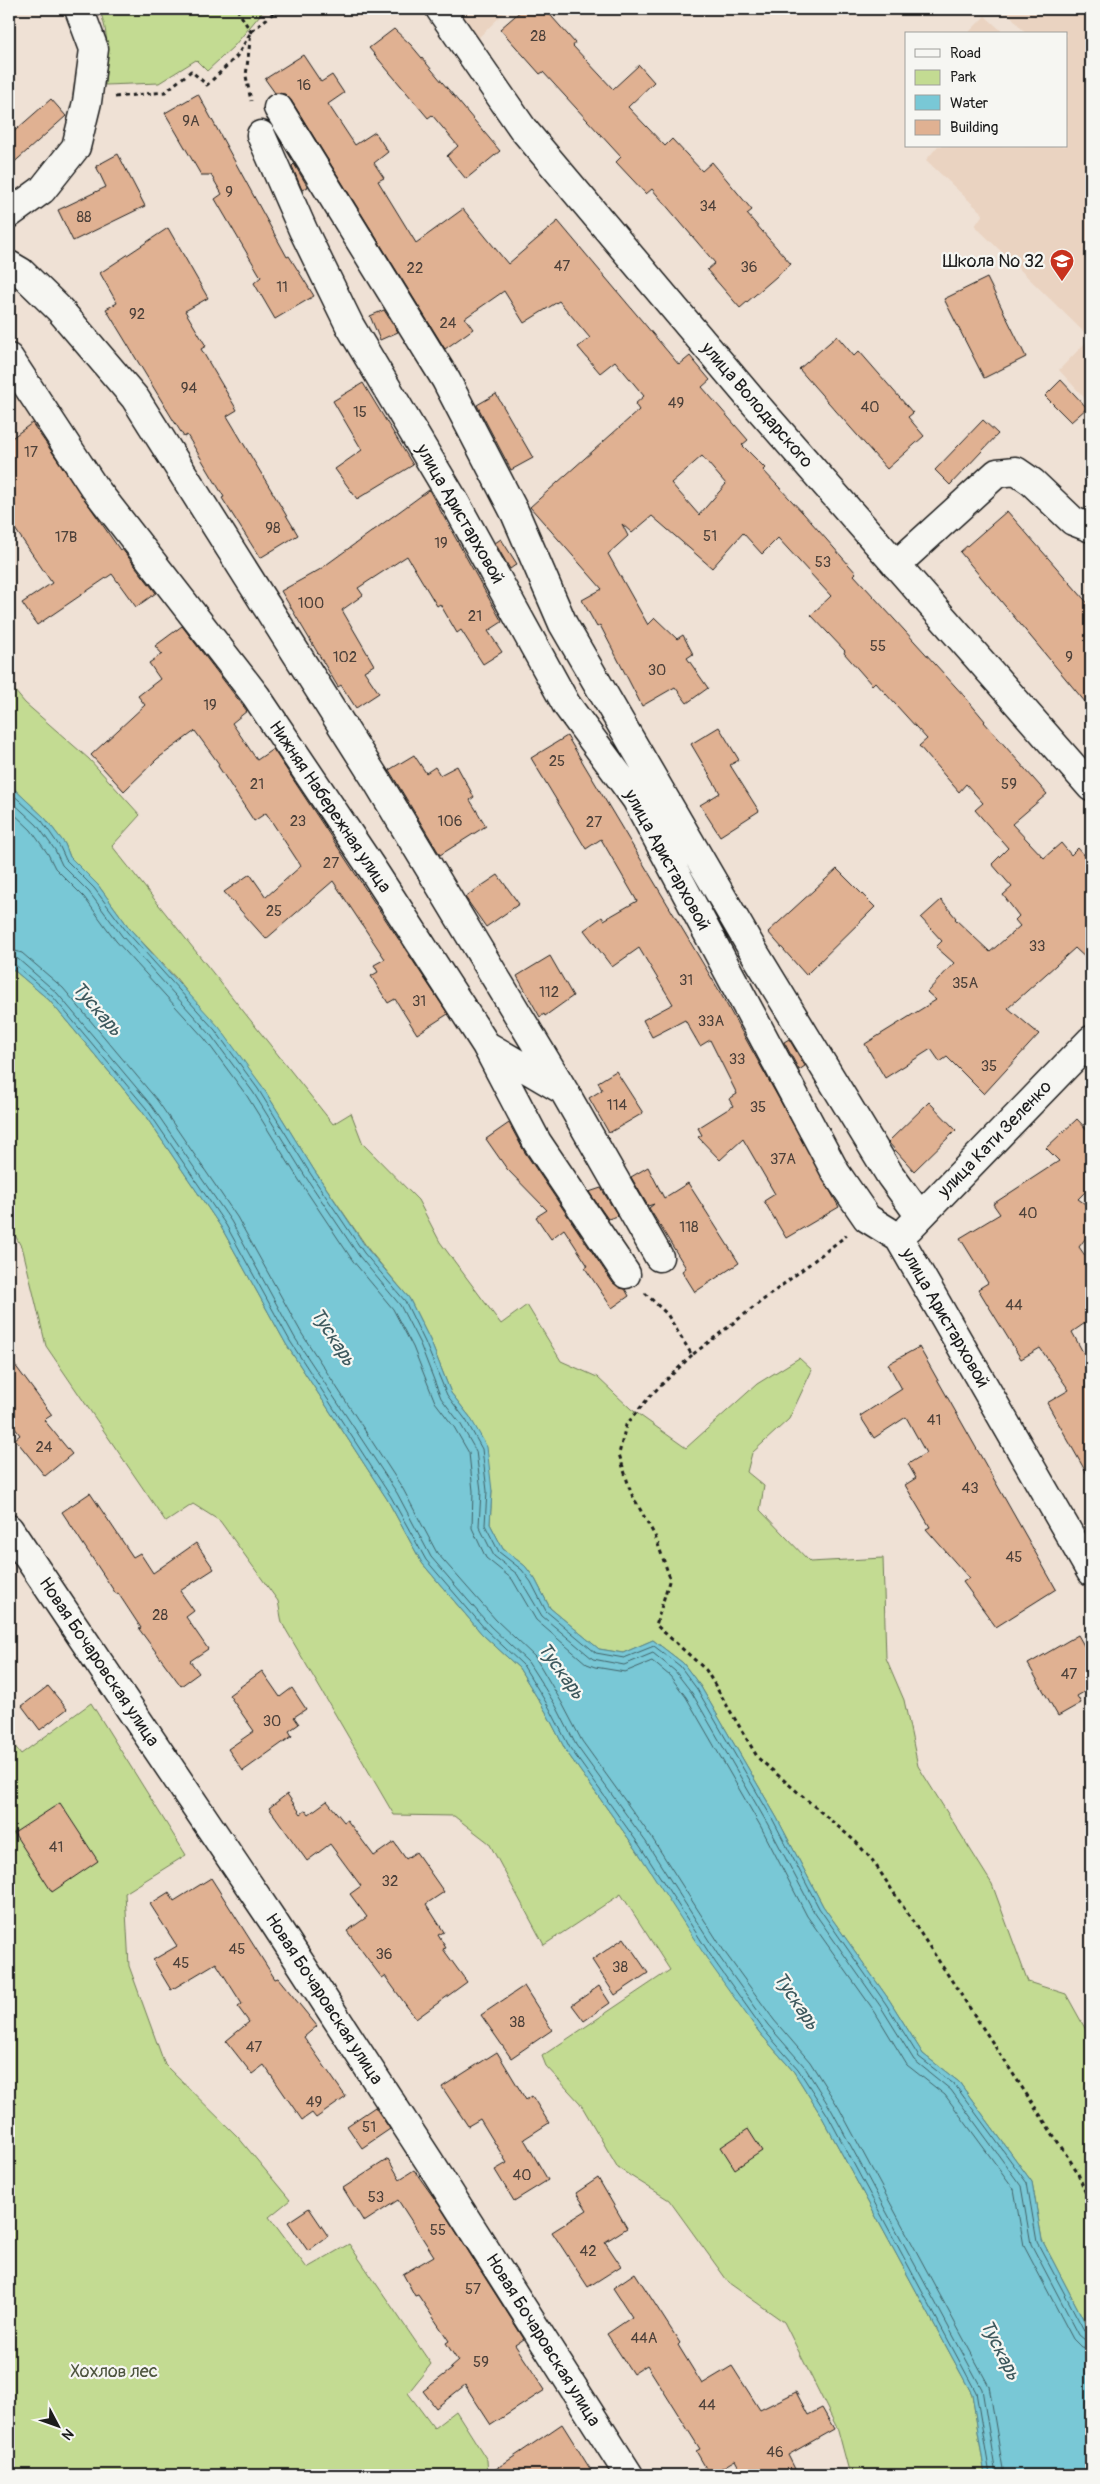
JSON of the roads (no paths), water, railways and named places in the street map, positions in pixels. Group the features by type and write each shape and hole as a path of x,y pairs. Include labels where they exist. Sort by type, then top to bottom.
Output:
{"street":[{"path":"9,214 42,190 76,147 87,102 94,49 79,9"},
{"name":"улица Володарского","path":"440,9 523,129 750,398 1091,787"},
{"path":"278,108 446,380 515,513 568,633 754,952 890,1175 920,1216"},
{"name":"улица Аристарховой","path":"262,135 303,230 350,326 456,504 566,704 636,799 836,1173 867,1218 899,1238 1091,1572"},
{"path":"9,265 21,272 59,309 135,398 377,780 564,1091 659,1257"},
{"name":"Нижняя Набережная улица","path":"10,362 93,486 256,696 486,1045 538,1142 626,1274"},
{"path":"896,565 997,473 1016,472 1032,482 1073,521 1091,528"},
{"name":"улица Кати Зеленко","path":"899,1238 1091,1040"},
{"path":"486,1045 564,1091"},
{"name":"Новая Бочаровская улица","path":"9,1529 274,1922 629,2475"}],"water":[{"name":"Тускарь","path":"9,784 45,818 65,844 70,857 98,885 130,929 219,1027 262,1086 314,1170 368,1250 409,1298 430,1340 451,1393 470,1417 487,1447 492,1491 490,1524 503,1549 525,1566 535,1579 550,1608 599,1649 623,1653 653,1640 683,1663 701,1687 777,1818 823,1906 890,2001 923,2054 959,2082 1032,2182 1042,2240 1091,2334 1091,2475 985,2475 972,2394 822,2117 794,2072 759,2032 711,1965 636,1849 566,1751 546,1712 519,1668 482,1634 422,1563 387,1499 286,1344 221,1227 142,1111 49,1000 9,966"}],"place":[{"name":"Школа № 32","path":"1062,282"}],"park label":[{"name":"Хохлов лес","path":"114,2371"}]}
